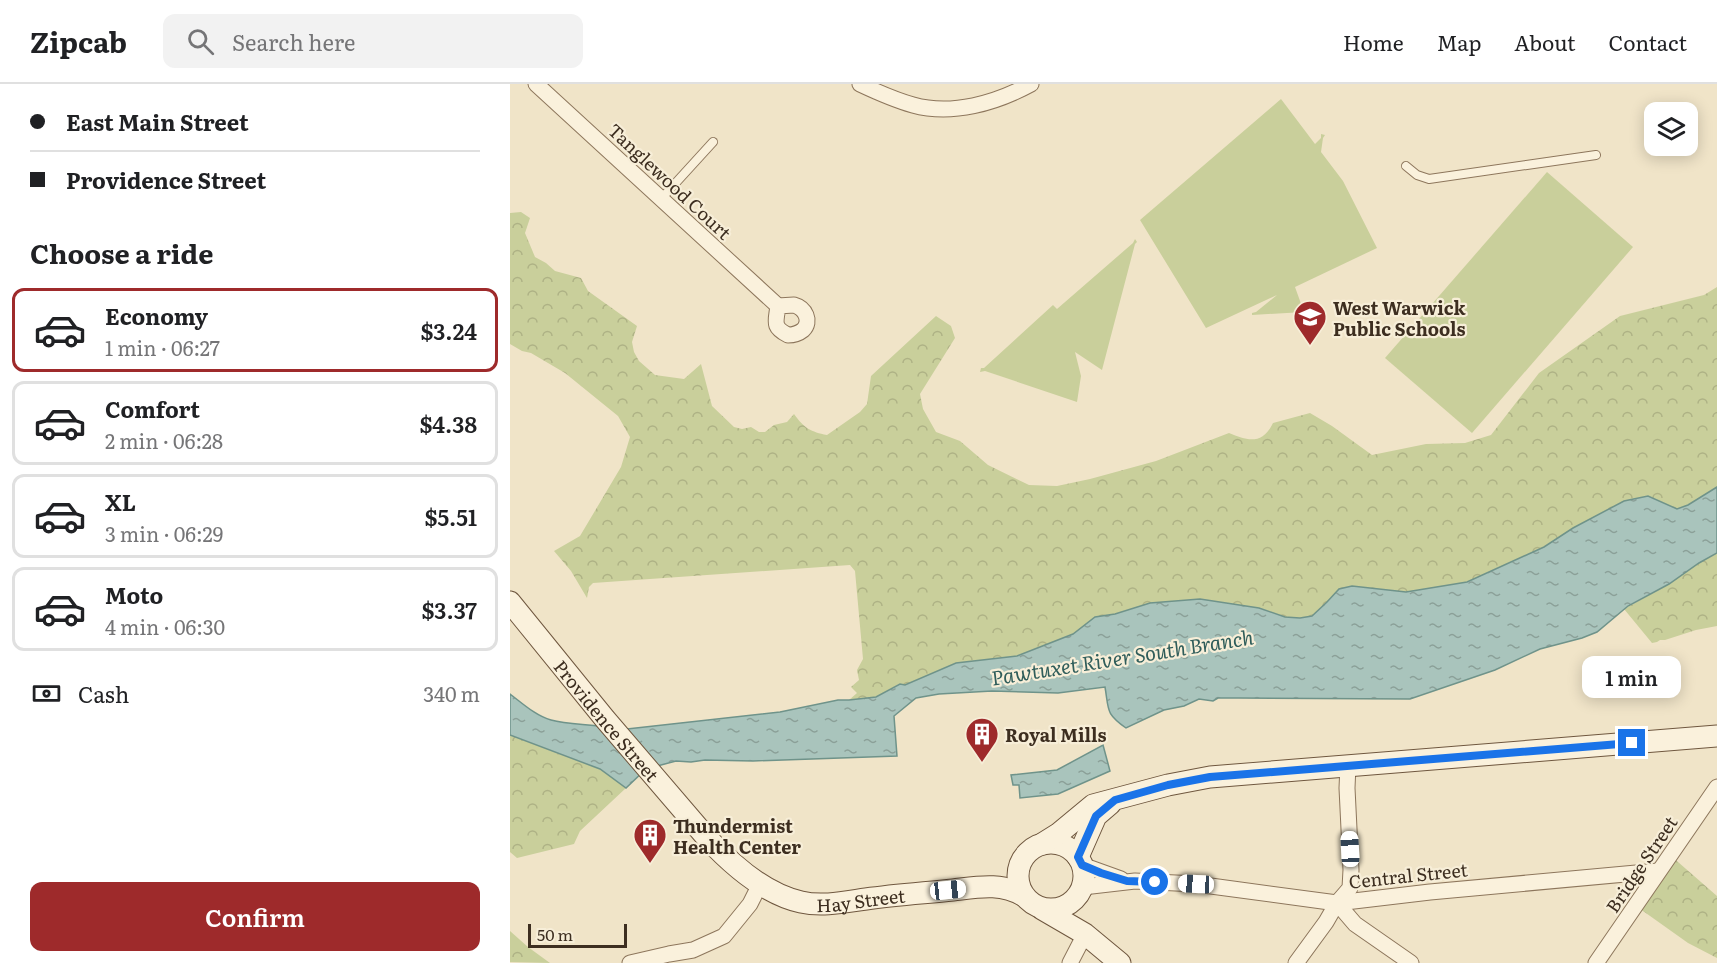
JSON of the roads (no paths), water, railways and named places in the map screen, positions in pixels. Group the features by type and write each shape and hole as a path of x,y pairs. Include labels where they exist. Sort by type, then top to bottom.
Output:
{"main road":[{"name":"Providence Street","path":"510,602 605,719 707,838 726,857 760,884"},
{"path":"991,885 1027,854 1058,834 1093,806 1168,785 1210,777 1717,736"},
{"path":"1080,861 1096,816 1115,800"},
{"path":"1042,844 1062,845 1071,850 1080,861 1084,876 1077,920 1085,934"},
{"path":"1021,861 1018,870 1020,888 1031,902 1085,934 1120,963"},
{"name":"Hay Street","path":"760,884 801,902 835,904 991,885 1014,890 1031,902"},
{"path":"1031,902 1049,910 1060,909 1070,904 1081,891"}],"street":[{"name":"Tanglewood Court","path":"536,84 778,306"},
{"path":"860,84 914,106 952,109 992,102 1031,84"},
{"path":"1296,963 1350,888 1348,765"},
{"name":"Bridge Street","path":"1596,963 1717,787"},
{"path":"1080,861 1127,881"},
{"name":"Central Street","path":"1127,881 1196,884 1337,903 1658,871"},
{"path":"1081,891 1127,881"},
{"path":"630,963 669,958 724,936 750,904 760,884"},
{"path":"1337,903 1355,924 1411,963"},
{"path":"1070,963 1085,934"}],"lane":[{"path":"661,199 713,142"},
{"path":"1406,166 1417,175 1429,179 1596,155"}],"water":[{"name":"Pawtuxet River South Branch","path":"1717,487 1717,553 1669,584 1628,606 1597,632 1540,649 1495,670 1410,699 1218,698 1213,701 1199,699 1184,706 1164,710 1126,728 1111,714 1105,687 1058,693 992,691 939,694 916,698 894,716 897,756 676,761 646,769 626,788 600,769 510,735 510,694 535,712 551,720 618,730 780,712 838,700 876,697 900,684 905,685 956,663 1017,656 1073,634 1095,617 1115,614 1150,603 1200,599 1259,608 1285,617 1312,616 1339,589 1352,586 1406,592 1467,582 1544,547 1573,528 1624,501 1648,496 1677,509"},
{"path":"1103,745 1110,771 1058,794 1020,798 1019,785 1013,785 1011,775 1057,770"}],"place":[{"name":"West Warwick Public Schools","path":"1310,346"},
{"name":"Royal Mills","path":"982,763"},
{"name":"Thundermist Health Center","path":"650,864"}]}
